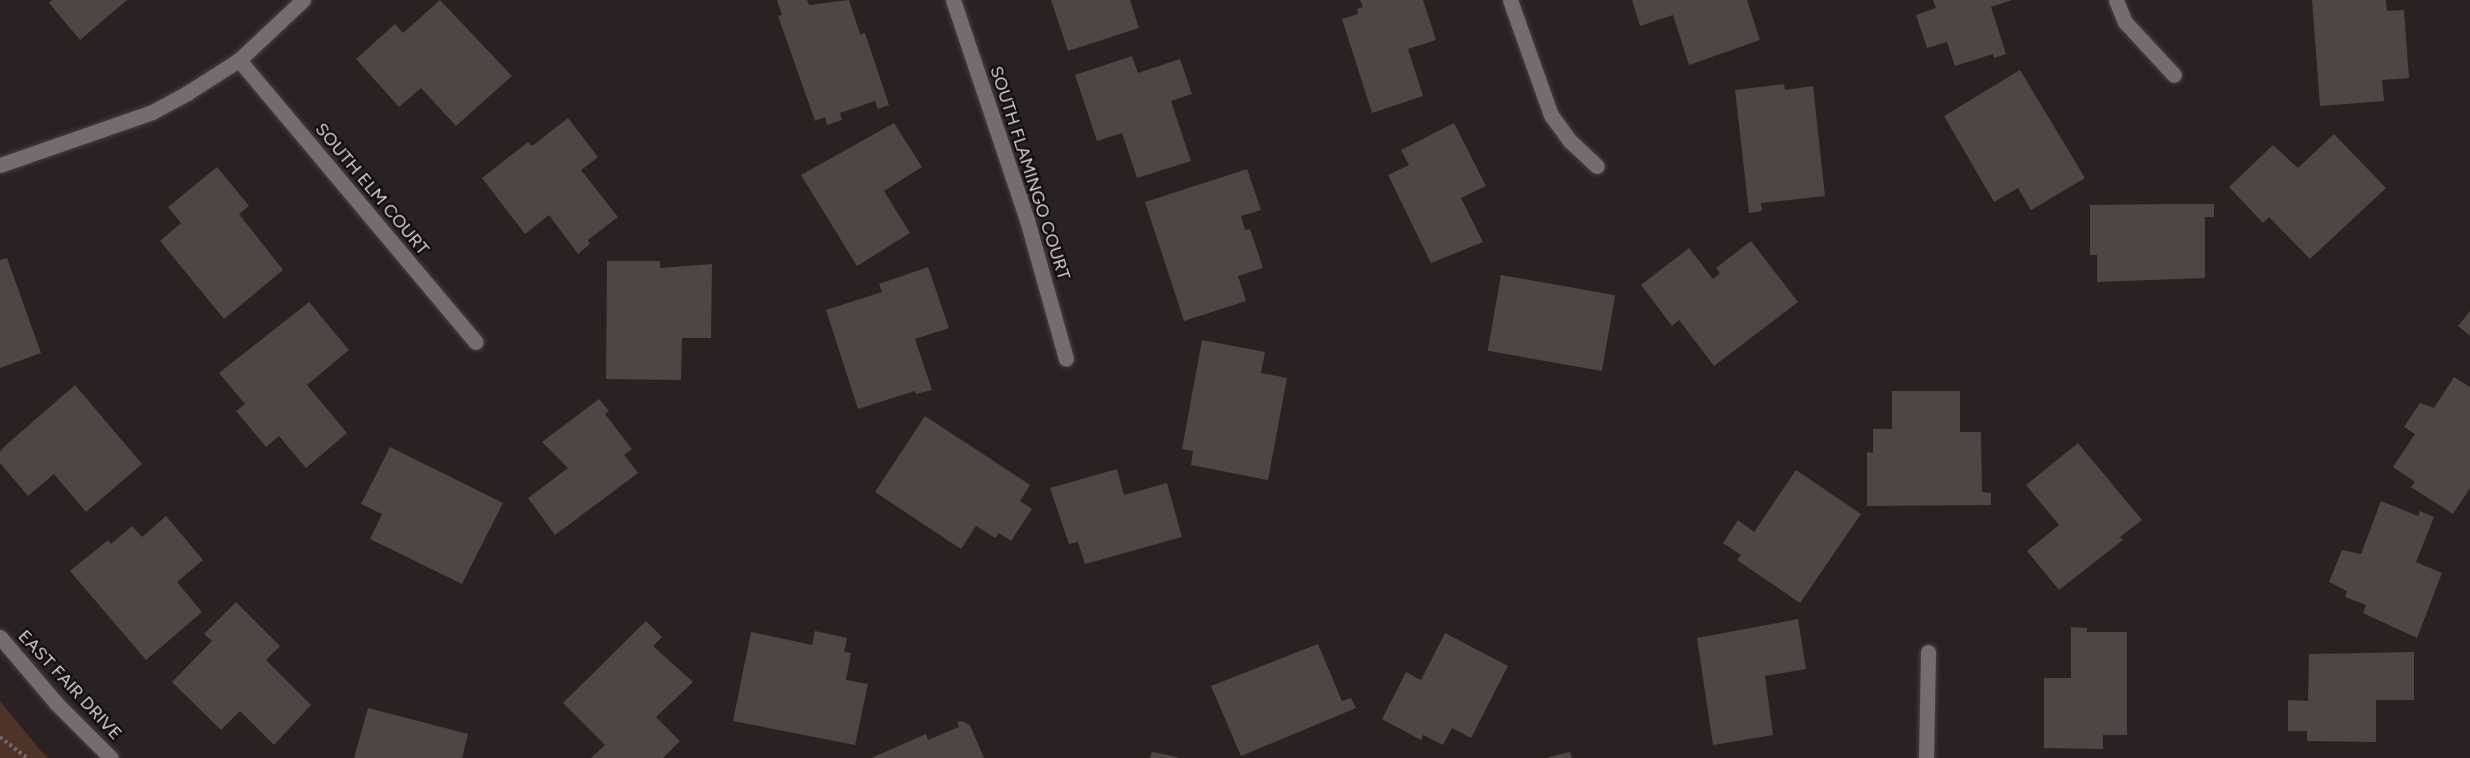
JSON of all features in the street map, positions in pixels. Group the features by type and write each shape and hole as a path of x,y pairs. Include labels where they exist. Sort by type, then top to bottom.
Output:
{"street":[{"path":"0,165 153,112 239,60 303,0"},
{"name":"SOUTH FLAMINGO COURT","path":"953,0 1027,220 1066,359"},
{"path":"1510,0 1551,115 1569,140 1598,166"},
{"path":"2116,0 2125,22 2174,75"},
{"name":"SOUTH ELM COURT","path":"239,60 476,342"},
{"name":"EAST FAIR DRIVE","path":"0,637 57,704 111,758"},
{"path":"1926,758 1928,652"}],"path":[{"path":"0,737 27,758"}],"shaded area":[{"path":"0,701 40,750 48,758 0,758"}],"building":[{"path":"52,0 127,0 80,40 49,3"},
{"path":"440,0 512,76 456,126 421,88 399,107 356,59 395,24 403,33"},
{"path":"777,0 807,0 809,5 849,0 860,34 865,33 889,105 878,109 875,101 840,113 842,120 827,125 825,117 815,121 778,16 782,15"},
{"path":"1051,0 1130,0 1139,28 1068,51"},
{"path":"1360,0 1423,0 1436,40 1408,49 1423,96 1372,113 1342,19 1358,14 1357,9 1363,7"},
{"path":"1632,0 1747,0 1760,40 1689,65 1673,15 1640,26"},
{"path":"1933,0 2012,0 1991,7 2006,54 1994,58 1993,54 1955,66 1947,42 1927,48 1916,15 1936,8"},
{"path":"2312,0 2386,0 2387,11 2404,10 2409,78 2382,80 2384,101 2320,106"},
{"path":"1132,56 1138,73 1180,59 1192,94 1171,101 1191,161 1137,178 1122,133 1097,141 1075,75"},
{"path":"2020,70 2085,178 2031,210 2018,188 1994,202 1944,116"},
{"path":"1784,84 1785,90 1813,86 1825,196 1761,203 1762,211 1749,213 1735,90"},
{"path":"568,118 598,157 581,170 618,217 588,240 590,244 578,254 549,215 525,234 482,178 528,142 532,146"},
{"path":"894,123 922,167 884,191 910,233 857,266 801,175"},
{"path":"1454,123 1486,186 1461,198 1483,242 1431,263 1388,175 1409,165 1401,150"},
{"path":"2334,134 2386,188 2310,259 2269,217 2263,223 2229,187 2273,145 2298,168"},
{"path":"217,167 249,206 239,214 283,270 224,319 160,241 181,223 168,207"},
{"path":"1247,169 1261,210 1241,216 1245,230 1250,229 1263,268 1238,276 1246,301 1184,321 1145,202"},
{"path":"2214,204 2214,217 2205,217 2205,278 2097,282 2097,255 2090,255 2090,205"},
{"path":"1751,241 1798,302 1714,366 1679,320 1672,326 1641,285 1689,248 1713,279 1720,273 1716,268"},
{"path":"7,258 41,353 0,368 0,260"},
{"path":"607,261 660,261 660,268 712,264 711,338 682,338 681,380 606,379"},
{"path":"928,267 949,328 915,339 932,390 916,394 915,391 858,409 826,310 882,292 879,284"},
{"path":"1501,275 1615,295 1602,371 1488,351"},
{"path":"309,302 349,350 307,385 347,433 306,468 279,436 266,447 236,411 245,404 219,373"},
{"path":"2470,311 2470,336 2458,326"},
{"path":"1202,340 1265,352 1261,373 1287,378 1268,480 1191,465 1193,451 1182,449"},
{"path":"2454,377 2470,387 2470,488 2453,514 2411,487 2415,482 2393,467 2415,434 2404,427 2420,403 2434,408"},
{"path":"75,385 142,464 86,512 54,474 28,496 0,463 0,452 6,445"},
{"path":"1892,391 1960,391 1960,432 1981,432 1982,492 1991,493 1991,505 1867,506 1867,452 1873,453 1873,429 1892,429"},
{"path":"599,399 609,411 605,414 632,449 624,455 638,473 555,535 528,498 568,468 542,442"},
{"path":"925,416 1030,485 1020,501 1032,509 1011,541 999,533 995,538 976,526 961,549 875,492"},
{"path":"2078,443 2142,520 2120,537 2123,540 2059,590 2027,551 2059,525 2026,485"},
{"path":"390,447 503,503 462,584 370,539 382,514 361,504"},
{"path":"1117,469 1124,495 1167,483 1182,537 1085,564 1078,542 1069,544 1050,488"},
{"path":"1796,470 1861,514 1800,603 1737,560 1741,555 1723,543 1738,520 1754,532"},
{"path":"2381,501 2418,516 2420,511 2434,517 2416,562 2442,573 2417,638 2363,613 2366,605 2345,597 2347,591 2329,582 2342,550 2361,554"},
{"path":"166,516 203,560 177,582 202,612 146,660 70,571 108,540 111,544 132,526 142,537"},
{"path":"236,602 280,646 266,660 311,705 274,745 240,711 221,730 172,682 212,641 204,634"},
{"path":"1798,619 1806,669 1765,676 1773,735 1713,745 1697,638"},
{"path":"646,621 662,637 653,646 693,682 656,717 680,741 663,758 591,758 605,745 563,703"},
{"path":"2071,627 2087,628 2087,632 2127,632 2127,735 2103,735 2103,749 2044,748 2044,678 2071,678"},
{"path":"815,631 847,638 844,652 851,653 846,680 868,684 855,745 733,721 751,632 812,645"},
{"path":"1445,633 1508,666 1471,738 1452,728 1443,745 1423,735 1421,740 1382,719 1406,672 1421,680"},
{"path":"1318,644 1342,701 1351,698 1356,708 1241,756 1211,686"},
{"path":"2414,652 2414,700 2376,700 2376,742 2307,741 2307,731 2288,731 2288,700 2308,701 2309,654"},
{"path":"368,708 468,734 462,758 354,758"},
{"path":"962,721 970,725 984,758 871,758 926,734 928,740 959,727 957,722"},
{"path":"1152,752 1178,757 1178,758 1150,758"},
{"path":"1570,752 1572,758 1549,758 1549,757"}]}
